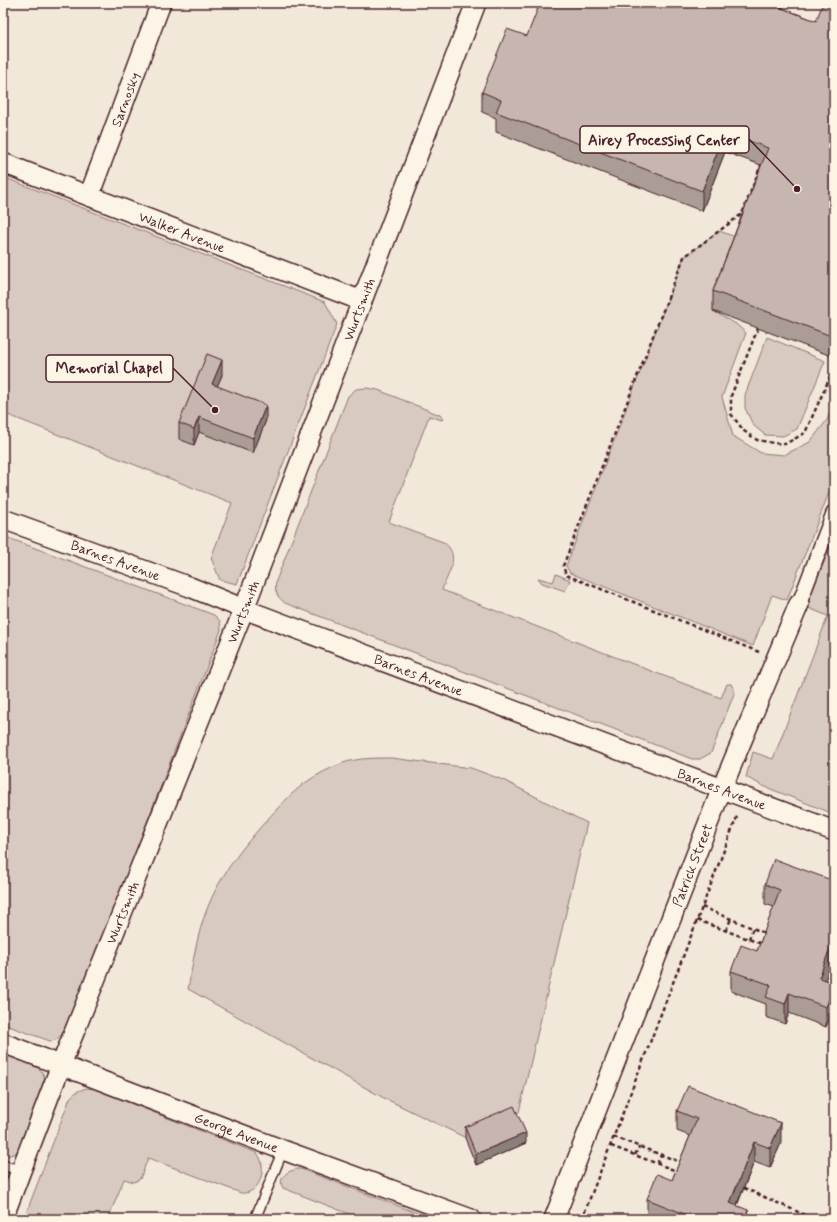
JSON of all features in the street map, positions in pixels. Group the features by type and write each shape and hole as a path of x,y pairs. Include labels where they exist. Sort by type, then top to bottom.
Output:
{"street":[{"name":"Sarnosky","path":"89,196 161,3"},
{"name":"Wurtsmith","path":"3,1218 61,1064 244,609 476,3"},
{"name":"Walker Avenue","path":"3,163 362,301"},
{"name":"Patrick Street","path":"554,1219 722,788 799,604 834,512"},
{"name":"Barnes Avenue","path":"3,519 190,587 244,609 834,831"},
{"name":"George Avenue","path":"3,1043 283,1150 471,1219"}],"lane":[{"path":"255,1219 283,1150"},
{"path":"3,1165 21,1171"}],"path":[{"path":"761,165 742,214 684,257 563,566 566,575 776,659"},
{"path":"758,328 730,396 731,414 744,431 757,440 785,444 806,433 834,368"},
{"path":"582,1219 738,814"},
{"path":"697,920 766,945 770,935 702,907"},
{"path":"726,930 730,919"},
{"path":"749,939 753,928"},
{"path":"614,1137 686,1165"},
{"path":"610,1146 683,1174"},
{"path":"635,1155 639,1147"},
{"path":"657,1164 661,1155"},
{"path":"678,1172 682,1163"},
{"path":"744,1188 814,1219"}],"shaded area":[{"path":"3,177 325,302 337,324 237,584 220,580 211,558 232,503 3,413"},
{"path":"719,231 741,239 713,311 736,324 746,333 722,397 733,436 761,453 784,455 810,442 827,420 834,400 834,480 787,600 772,595 753,646 570,573 566,566 684,257"},
{"path":"767,337 825,361 797,429 783,436 765,435 753,425 745,408 745,395"},
{"path":"367,388 378,390 440,415 443,419 429,416 389,522 443,542 449,547 453,558 450,571 442,590 721,698 727,684 731,684 734,694 711,753 700,759 692,759 285,603 280,598 275,588 276,581 348,396 356,389"},
{"path":"3,536 214,615 220,621 221,630 67,1030 56,1040 50,1041 3,1024"},
{"path":"834,537 834,814 763,786 746,777 753,752 773,759 828,616 806,607"},
{"path":"556,574 570,580 565,591 542,583 538,578 553,582"},
{"path":"373,758 391,758 471,768 503,780 587,823 519,1112 464,1137 382,1097 188,989 196,948 207,909 225,873 248,841 284,801 309,780 343,763"},
{"path":"3,1053 38,1068 44,1076 45,1082 45,1086 21,1148 11,1155 3,1154"},
{"path":"87,1088 94,1089 257,1153 262,1165 261,1179 258,1185 248,1192 241,1193 148,1158 140,1179 134,1182 124,1179 108,1219 24,1219 70,1098 77,1092"},
{"path":"297,1169 301,1169 433,1219 362,1219 283,1188 281,1181 284,1175"}],"building":[{"path":"540,3 777,3 776,6 816,21 823,3 834,3 834,337 713,291 768,148 725,132 702,191 496,112 501,100 482,92 507,29 527,36"},
{"path":"207,354 222,360 212,384 266,405 253,438 199,417 194,429 179,423"},
{"path":"774,859 834,881 834,937 819,978 834,983 834,987 826,1007 789,993 785,1004 766,997 771,985 731,971 741,945 757,951 780,890 765,884"},
{"path":"688,1086 781,1123 770,1148 754,1142 730,1203 748,1210 744,1219 697,1219 647,1199 657,1174 672,1180 697,1119 677,1111"},
{"path":"514,1106 526,1133 476,1154 465,1127"}],"place":[{"name":"Airey Processing Center","path":"797,189"},
{"name":"Memorial Chapel","path":"215,410"}]}
